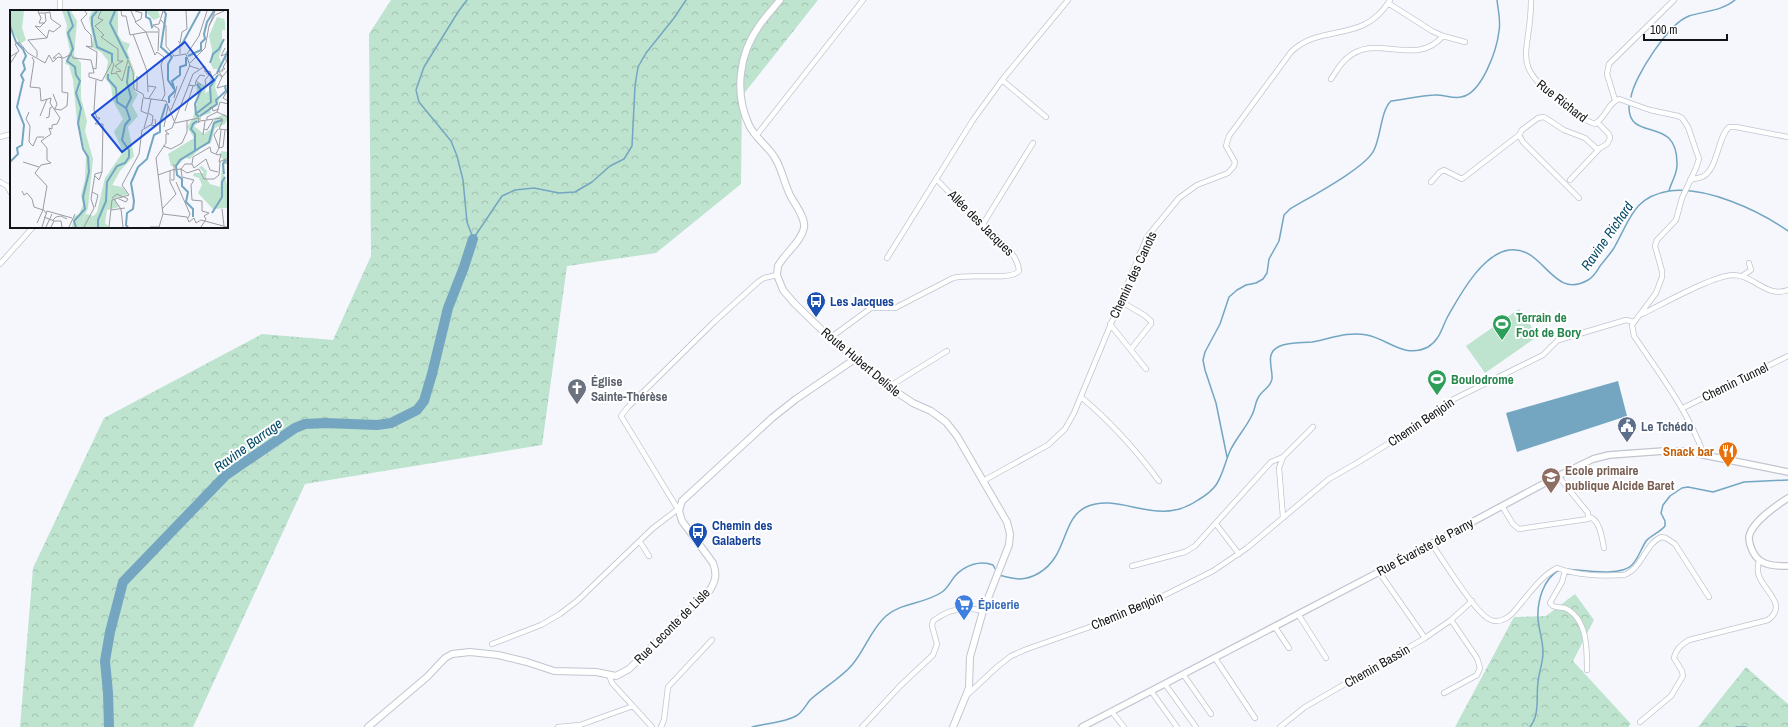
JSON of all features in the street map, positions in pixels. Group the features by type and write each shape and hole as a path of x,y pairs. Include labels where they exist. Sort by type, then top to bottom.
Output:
{"main road":[{"path":"777,275 778,266 798,239 804,228 803,221 787,190 779,164 774,155 756,136 749,125 740,97 740,83 744,54 758,27 780,0"},
{"name":"Route Hubert Delisle","path":"777,275 783,290 794,303 830,338 905,398 931,411 946,422 957,436 1007,522 1010,534 1009,545 983,611"},
{"path":"678,510 682,501 688,495 772,418 855,359"},
{"name":"Rue Leconte de Lisle","path":"368,727 427,677 445,658 452,654 470,652 498,655 527,662 554,671 596,672 609,675 621,675 710,590 714,584 716,570 712,562 682,521 678,510"},
{"path":"953,727 967,695 970,681 970,657 983,611"}],"street":[{"path":"756,136 863,0"},
{"name":"Allée des Jacques","path":"887,258 973,120 1002,80 1068,0"},
{"name":"Rue Richard","path":"1531,0 1525,60 1529,72 1542,88 1584,119 1595,124 1604,117 1615,100"},
{"path":"1674,0 1609,64 1607,74 1615,100 1623,99 1639,106 1682,118 1688,127 1698,159 1696,168 1682,198 1676,220 1657,240 1655,246 1662,271 1662,277 1656,293 1634,322 1632,329 1634,336 1683,408 1697,435 1704,455"},
{"path":"1389,1 1442,36 1466,42"},
{"name":"Chemin des Canots","path":"983,480 1052,441 1065,429 1081,397 1147,237 1179,198 1197,185 1221,177 1232,169 1234,162 1226,146 1229,136 1291,52 1298,45 1310,39 1358,28 1372,22 1383,11 1389,1"},
{"path":"1331,79 1346,59 1362,50 1372,48 1418,51 1433,46 1442,36"},
{"path":"1002,80 1046,117"},
{"path":"1430,182 1444,170 1462,179 1538,118 1544,117 1564,130 1584,138 1596,148 1600,148"},
{"path":"1570,180 1600,148 1607,144 1610,138 1609,134 1597,122"},
{"path":"1689,182 1706,174 1714,160 1725,131 1729,127 1788,137"},
{"path":"0,137 10,134"},
{"path":"1518,135 1520,139 1580,198"},
{"path":"983,224 1032,143"},
{"name":"Allée des Jacques","path":"830,338 871,308 895,308 952,278 962,276 1009,276 1017,274 1020,271 1018,262 992,232 936,179"},
{"path":"0,182 7,186 10,191"},
{"path":"0,264 33,228"},
{"path":"1742,276 1751,270 1749,263"},
{"path":"492,644 542,625 560,614 577,601 652,529 678,510 621,416 628,407 714,322 764,278 777,275"},
{"path":"1640,315 1717,278 1726,276 1742,276 1767,290 1781,292 1788,290"},
{"path":"1120,301 1144,315 1151,321 1151,324 1131,349"},
{"name":"Chemin Benjoin","path":"967,695 1011,656 1087,628 1151,602 1213,571 1239,554 1329,479 1433,416 1454,399 1544,355 1557,341 1626,320 1634,322"},
{"path":"1110,324 1146,369"},
{"path":"890,386 947,351"},
{"name":"Chemin Tunnel","path":"1683,408 1788,356"},
{"path":"1081,397 1098,411 1129,443 1159,482"},
{"path":"1132,566 1190,549 1216,524 1271,462 1283,457 1313,427"},
{"name":"Rue Évariste de Parny","path":"1082,727 1275,627 1558,476 1593,459 1609,455 1684,451 1788,472"},
{"path":"1283,457 1279,468 1283,517"},
{"path":"1558,476 1588,513 1589,517 1593,518 1597,522 1604,548"},
{"path":"1640,722 1671,696 1683,676 1682,671 1674,658 1677,649 1682,644 1689,640 1768,620 1773,617 1777,611 1776,602 1759,576 1759,561 1751,547 1749,538 1754,526 1775,507 1788,498"},
{"path":"1502,506 1513,524 1519,529 1586,520 1589,517"},
{"path":"1216,524 1239,554"},
{"path":"1432,543 1472,601 1486,618 1492,621 1504,619 1514,611 1547,573 1562,570 1589,575 1624,576 1636,568 1658,538 1663,537 1675,544 1709,597"},
{"path":"640,542 649,556"},
{"path":"1759,561 1773,566 1788,566"},
{"path":"1562,570 1550,603 1553,606 1563,607 1570,611 1575,616 1582,628 1587,648 1587,670"},
{"path":"1379,572 1425,638"},
{"name":"Chemin Bassin","path":"1280,727 1306,707 1425,638 1451,620 1472,601"},
{"path":"862,727 900,686 933,655 937,647 932,624 933,621 955,610 970,608 983,611"},
{"path":"1298,614 1326,658"},
{"path":"1444,693 1477,675 1480,668 1477,658 1451,620"},
{"path":"1275,627 1289,648"},
{"path":"661,727 664,720 668,687 712,640"},
{"path":"1215,658 1255,718"},
{"path":"1183,674 1211,714"},
{"path":"609,675 612,683 652,727"},
{"path":"1165,684 1196,727"},
{"path":"1150,691 1177,727"},
{"path":"558,727 580,724 633,706"},
{"path":"1112,712 1124,727"}],"green space":[{"path":"391,0 818,0 742,96 741,184 656,253 567,266 542,445 305,484 193,727 20,727 33,568 104,418 262,334 333,340 371,256 369,34"},
{"name":"Terrain de Foot de Bory","path":"1519,309 1538,336 1485,373 1466,346"},
{"path":"1575,594 1594,620 1573,661 1631,724 1628,727 1455,727 1514,617 1546,616"},
{"path":"1746,667 1788,704 1788,727 1698,727"}],"water":[{"path":"1618,381 1627,416 1517,452 1506,413"}],"waterway":[{"path":"467,0 424,67 416,90 419,102 451,141 457,156 463,180 467,222 473,238"},
{"path":"473,239 502,196 515,190 534,188 559,193 575,192 592,182 610,166 624,159 632,146 635,86 638,67 646,53 674,18 686,0"},
{"path":"1227,457 1216,403 1203,360 1205,352 1220,324 1229,297 1246,285 1256,283 1263,279 1267,273 1269,259 1279,241 1284,215 1290,209 1349,174 1369,157 1374,150 1385,110 1391,101 1434,95 1461,97 1469,94 1476,88 1482,80 1492,59 1498,39 1500,23 1497,0"},
{"name":"Ravine Richard","path":"1631,97 1645,64 1672,29 1689,16 1719,9 1735,0"},
{"name":"Ravine Richard","path":"999,575 1024,579 1034,576 1048,566 1060,548 1072,520 1086,507 1099,503 1112,503 1153,511 1168,511 1183,508 1208,494 1218,481 1230,451 1250,420 1258,398 1271,382 1271,356 1272,352 1280,346 1291,343 1312,342 1346,335 1360,334 1375,337 1404,350 1411,351 1428,347 1438,337 1465,287 1481,267 1499,253 1509,250 1521,251 1531,256 1556,278 1565,283 1576,285 1590,279 1614,248 1634,211 1647,198 1669,191 1676,172 1677,165 1675,149 1670,139 1653,130 1636,124 1631,117 1629,106"},
{"path":"1669,191 1684,190 1699,192 1731,201 1762,215 1788,231"},
{"name":"Ravine Barrage","path":"109,727 105,661 110,632 123,582 226,475 295,428 305,424 325,423 377,425 391,423 417,410 424,401 448,308 473,239"},
{"path":"1566,569 1601,572 1627,569 1634,563 1646,541 1665,526 1665,521 1661,513 1663,505 1670,496 1682,488 1688,487 1713,492 1744,482 1788,480"},
{"path":"752,727 786,720 798,715 810,700 852,665 861,653 876,627 892,611 906,605 928,599 942,592 959,572 973,564 983,563 993,565 997,572"},
{"path":"1530,727 1535,717 1538,682 1543,656 1538,619 1540,598 1549,579 1559,570"},
{"path":"1736,727 1746,727"}],"place":[{"name":"Les Jacques","path":"816,318"},
{"name":"Terrain de Foot de Bory","path":"1502,341"},
{"name":"Boulodrome","path":"1437,396"},
{"name":"Église Sainte-Thérèse","path":"577,405"},
{"name":"Le Tchédo","path":"1627,443"},
{"name":"Snack bar","path":"1728,468"},
{"name":"Ecole primaire publique Alcide Baret","path":"1551,494"},
{"name":"Chemin des Galaberts","path":"698,549"},
{"name":"Épicerie","path":"964,621"}]}
